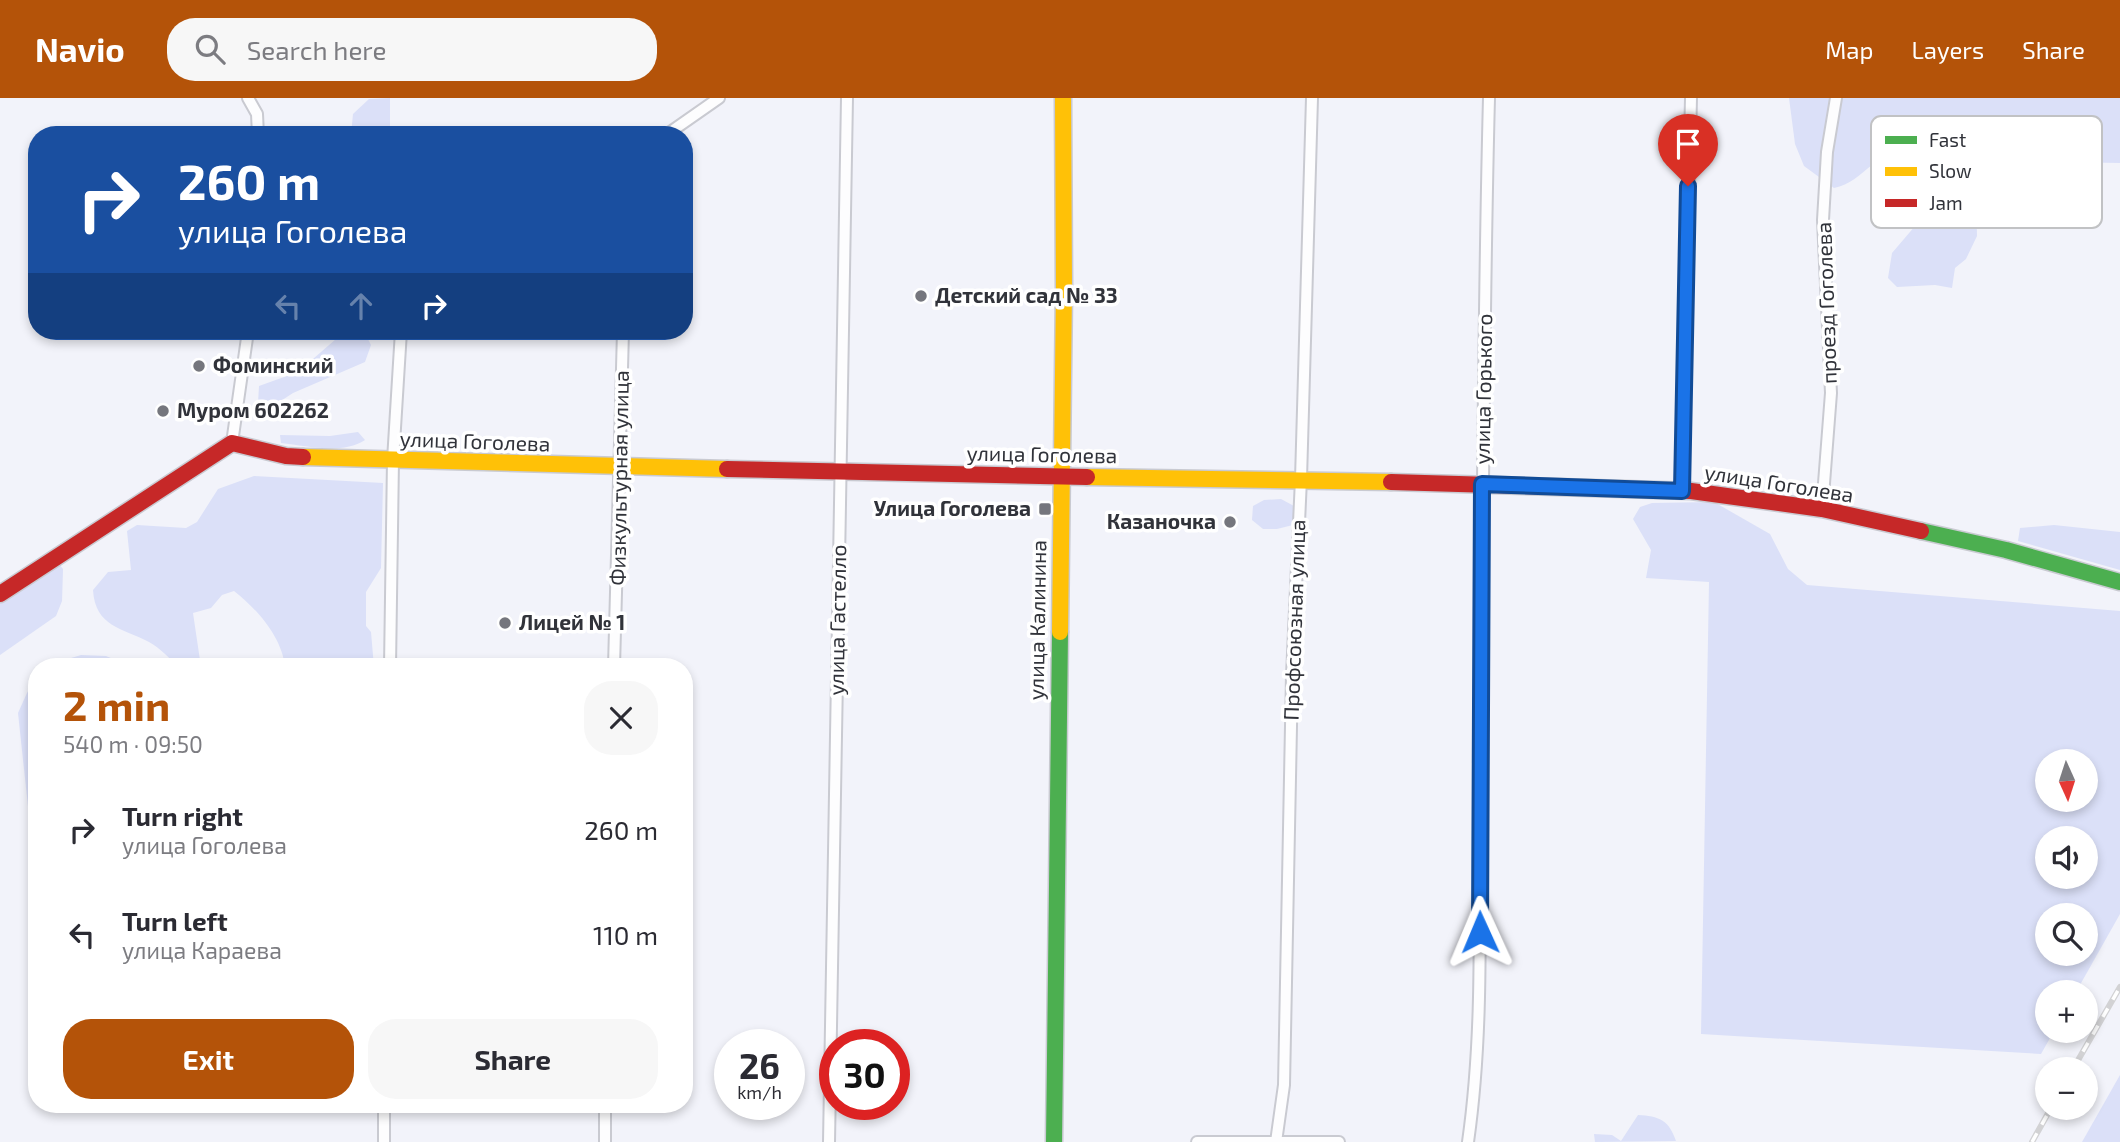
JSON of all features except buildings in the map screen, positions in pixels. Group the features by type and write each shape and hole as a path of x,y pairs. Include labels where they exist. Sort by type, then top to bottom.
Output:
{"main road":[{"name":"улица Калинина","path":"1054,1142 1064,289 1063,98"},
{"name":"улица Гоголева","path":"233,443 286,456 393,460 1060,477 1301,479 1682,491 1822,509 2006,550 2120,582"},
{"path":"0,594 233,443"}],"street":[{"path":"248,98 257,114 258,126"},
{"path":"679,126 719,98"},
{"name":"улица Гастелло","path":"829,1142 847,98"},
{"name":"Профсоюзная улица","path":"1276,1141 1284,1085 1292,675 1301,479 1312,98"},
{"name":"улица Горького","path":"1468,1142 1476,1074 1480,932 1482,484 1489,98"},
{"path":"1682,491 1691,98"},
{"name":"проезд Гоголева","path":"1822,509 1832,393 1823,220 1827,152 1836,98"},
{"path":"233,443 247,340"},
{"path":"390,658 393,460 400,340"},
{"name":"Физкультурная улица","path":"614,658 623,340"},
{"path":"384,1113 384,1142"},
{"path":"605,1142 606,1113"},
{"path":"1198,1142 1339,1142"}],"shaded area":[{"path":"390,98 390,126 352,126 353,114 369,99"},
{"path":"1789,98 2120,98 2120,163 2102,163 2102,116 1871,116 1871,166 1850,182 1834,188 1804,166 1795,144"},
{"path":"1913,228 1977,228 1977,236 1966,259 1955,268 1952,288 1935,285 1897,287 1888,278 1892,253"},
{"path":"335,340 368,340 371,345 365,362 293,393 270,408 258,403 259,386 298,372"},
{"path":"358,432 365,440 356,445 335,448 281,443 280,435 330,436"},
{"path":"254,476 383,483 381,568 366,592 366,626 371,632 373,658 283,658 267,624 234,591 222,595 211,608 193,613 200,658 169,658 153,644 105,619 99,612 93,590 108,572 131,570 127,531 137,525 186,528 197,522 218,489"},
{"path":"1281,499 1294,506 1293,525 1263,529 1252,520 1253,506 1264,500"},
{"path":"1714,502 1770,534 1788,569 1807,585 2120,611 2120,914 2098,953 2098,903 2035,903 2035,966 2091,966 2083,980 2035,980 2035,1043 2047,1043 2041,1054 1701,1034 1709,582 1646,578 1651,550 1633,519 1640,507 1652,503"},
{"path":"2054,525 2120,532 2120,570 2018,541 2020,528"},
{"path":"59,564 63,569 62,601 56,616 0,655 0,602"},
{"path":"81,655 111,658 71,658"},
{"path":"28,692 28,806 18,713"},
{"path":"2120,1075 2120,1142 2082,1142 2094,1120 2098,1120 2098,1114"},
{"path":"1638,1115 1662,1120 1670,1128 1676,1141 1595,1142 1594,1134 1612,1135 1621,1141"}],"railway":[{"path":"2080,1057 2120,987"},
{"path":"2032,1142 2044,1120"}],"traffic: fast":[{"path":"1921,531 2006,550 2120,582"},
{"path":"1054,1142 1060,632"}],"traffic: slow":[{"path":"1060,632 1063,98"},
{"path":"303,457 727,469"},
{"path":"1087,477 1391,482"}],"traffic: jam":[{"path":"0,594 232,443 286,456 303,457"},
{"path":"727,469 1087,477"},
{"path":"1391,482 1691,491 1822,509 1921,531"}],"place":[{"name":"Детский сад № 33","path":"921,296"},
{"name":"Фоминский","path":"199,366"},
{"name":"Муром 602262","path":"163,411"},
{"name":"Улица Гоголева","path":"1045,509"},
{"name":"Казаночка","path":"1230,522"},
{"name":"Лицей № 1","path":"505,623"}],"route":[{"path":"1480,932 1482,484 1682,491 1688,186"}]}
